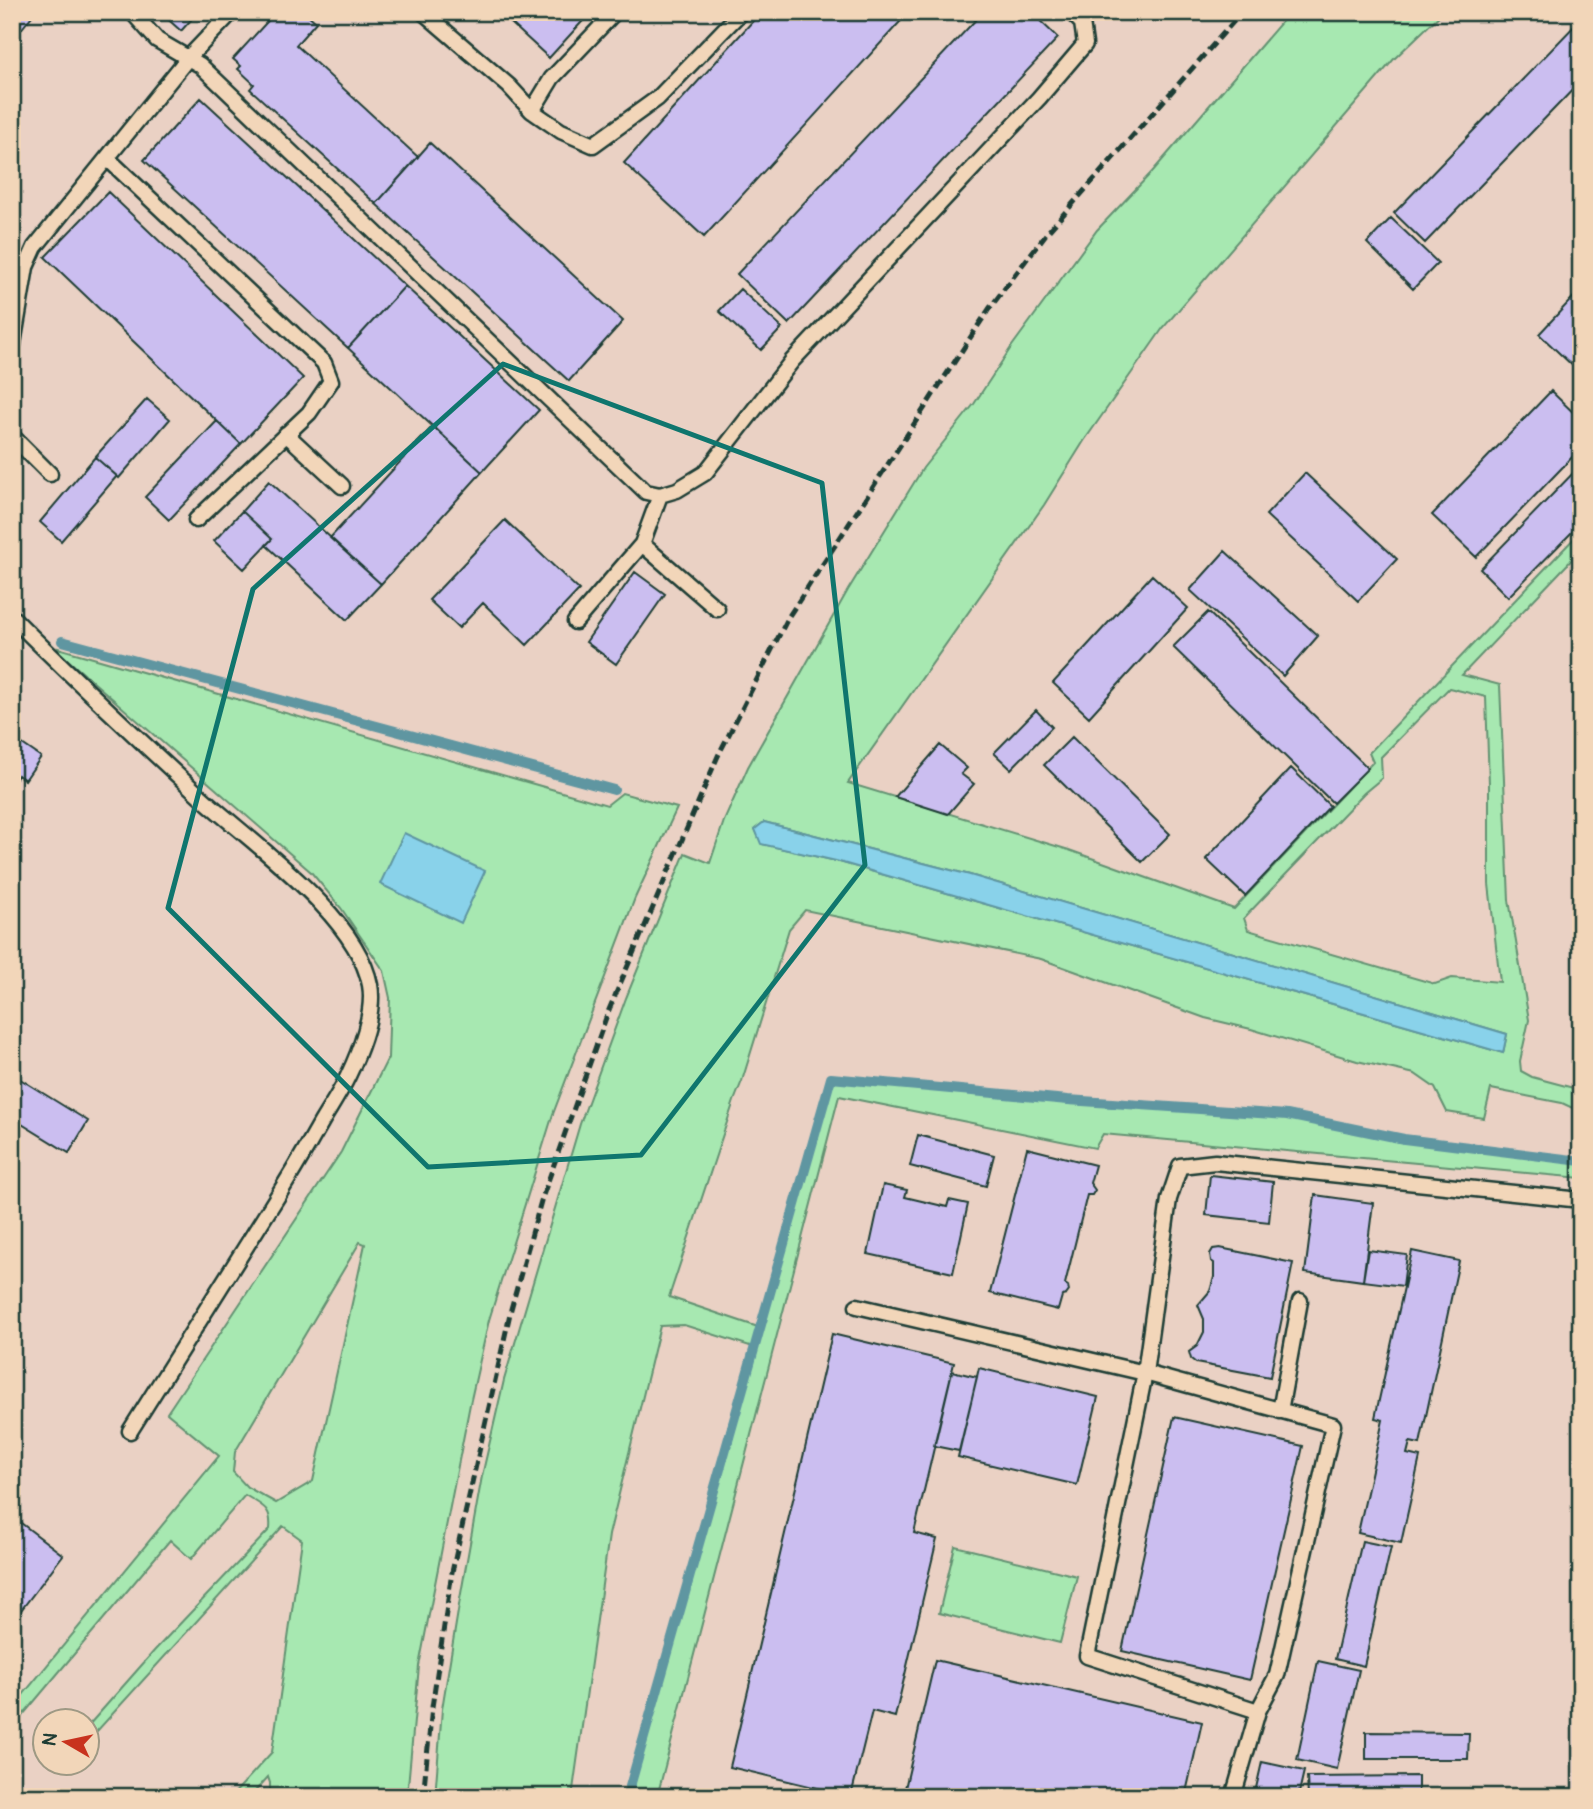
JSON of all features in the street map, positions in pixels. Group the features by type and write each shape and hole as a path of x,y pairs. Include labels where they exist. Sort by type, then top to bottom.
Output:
{"lane":[{"path":"132,12 157,40 200,65 646,492 660,495 677,490 705,473 792,361 1085,44 1082,23 1071,12"},
{"path":"12,350 26,267 35,247 188,58 232,12"},
{"path":"423,12 509,86 532,111 561,131 593,145 658,98 741,12"},
{"path":"532,111 552,78 615,12"},
{"path":"107,158 324,363 331,381 309,413 196,520"},
{"path":"286,434 342,486"},
{"path":"12,436 50,474"},
{"path":"575,622 642,544 660,495"},
{"path":"642,544 717,609"},
{"path":"12,617 197,793 263,849 314,898 351,941 366,968 371,987 372,1011 349,1075 285,1185 130,1431"},
{"path":"1258,1711 1087,1656 1145,1373 1169,1199 1180,1166 1215,1162 1581,1200"},
{"path":"1280,1411 1300,1301"},
{"path":"857,1306 1145,1373 1333,1425 1277,1675 1258,1711 1233,1797"}],"highlighted area":[{"path":"503,364 822,483 865,865 641,1155 428,1167 168,908 253,589"}],"green space":[{"path":"1290,12 1443,12 1394,59 1163,328 1084,441 1044,505 848,783 1069,850 1234,909 1373,762 1369,753 1581,531 1581,550 1462,675 1500,685 1509,900 1529,1020 1520,1061 1521,1071 1532,1077 1581,1090 1581,1112 1562,1103 1491,1089 1484,1118 1447,1112 1435,1088 1415,1074 1357,1061 1205,1018 1041,959 805,910 789,929 742,1081 669,1297 758,1327 753,1347 684,1325 660,1326 609,1535 572,1797 435,1797 442,1709 460,1599 482,1476 504,1380 580,1124 626,998 685,853 710,863 724,821 748,767 848,590 923,468 974,404 1012,346 1097,230 1152,172","holes":["1449,688 1486,697 1489,884 1500,982 1452,978 1435,984 1248,930 1244,918 1364,793 1382,778 1381,757","764,822 970,875 1507,1034 1503,1053 836,861 762,844 755,829"]},
{"path":"58,648 607,805 622,793 677,808 635,898 553,1114 489,1320 419,1666 407,1797 270,1797 268,1777 250,1797 231,1797 272,1752 302,1540 283,1526 102,1726 102,1710 270,1529 267,1511 245,1495 191,1559 170,1540 12,1728 12,1708 219,1456 167,1413 341,1152 388,1058 390,998 384,971 341,908 311,872 60,653","holes":["360,1242 365,1244 313,1481 276,1503 247,1487 233,1472 235,1452"]},
{"path":"833,1080 1068,1102 1287,1118 1404,1141 1581,1164 1581,1178 1103,1134 1095,1148 839,1096 657,1797 630,1797"},
{"path":"955,1546 1077,1576 1060,1643 939,1613"}],"water":[{"path":"764,822 970,875 1507,1034 1503,1053 836,861 761,844 755,829"},
{"path":"404,833 485,871 461,923 380,884"}],"building":[{"path":"12,12 35,12 12,41"},
{"path":"160,12 198,12 181,31"},
{"path":"276,12 305,12 316,22 296,45 418,157 376,204 250,89 254,84 238,69 241,66 233,59"},
{"path":"499,12 591,12 549,58"},
{"path":"761,12 909,12 704,237 624,163"},
{"path":"983,12 1031,12 1058,38 789,324 737,274"},
{"path":"1581,19 1581,81 1425,243 1394,213"},
{"path":"201,98 405,286 348,348 144,160"},
{"path":"430,143 623,321 569,381 376,204"},
{"path":"108,192 303,378 241,444 45,257"},
{"path":"1391,218 1438,263 1413,289 1367,243"},
{"path":"405,286 539,410 482,472 348,348"},
{"path":"740,289 782,328 761,350 719,311"},
{"path":"1581,289 1581,362 1575,368 1539,334"},
{"path":"1551,391 1581,420 1581,448 1476,557 1432,515"},
{"path":"147,399 170,419 119,478 95,457"},
{"path":"217,421 241,444 169,520 145,497"},
{"path":"433,426 482,472 381,584 330,538"},
{"path":"95,457 117,476 61,541 40,522"},
{"path":"1580,466 1581,523 1508,597 1480,569"},
{"path":"1305,473 1397,559 1358,601 1266,515"},
{"path":"269,481 381,584 347,620 266,545 272,539 242,511"},
{"path":"242,511 272,539 244,569 214,541"},
{"path":"505,520 579,590 527,645 483,603 459,628 429,600"},
{"path":"1225,551 1318,636 1283,676 1190,590"},
{"path":"635,572 665,594 616,664 586,642"},
{"path":"1152,575 1188,608 1089,717 1053,683"},
{"path":"1208,612 1368,768 1333,803 1173,647"},
{"path":"1036,710 1052,727 1011,769 994,753"},
{"path":"12,737 41,757 25,780 18,775 12,785"},
{"path":"1072,737 1170,834 1142,862 1044,765"},
{"path":"940,745 967,768 961,774 974,784 948,814 895,797"},
{"path":"1291,768 1330,806 1245,896 1206,859"},
{"path":"12,1074 88,1121 69,1153 12,1118"},
{"path":"918,1135 994,1155 986,1186 910,1166"},
{"path":"1027,1148 1095,1165 1090,1183 1095,1190 1092,1195 1087,1195 1065,1284 1069,1291 1062,1296 1058,1310 990,1293"},
{"path":"1210,1175 1273,1182 1269,1222 1206,1215"},
{"path":"883,1185 907,1190 905,1197 947,1207 949,1200 968,1204 953,1273 868,1254"},
{"path":"1315,1195 1373,1203 1363,1281 1305,1273"},
{"path":"1220,1248 1293,1263 1270,1377 1196,1363 1191,1359 1189,1352 1197,1346 1204,1332 1204,1319 1198,1305 1210,1291 1214,1277 1214,1263 1210,1254 1213,1249"},
{"path":"1368,1250 1407,1255 1403,1286 1363,1281"},
{"path":"1412,1251 1459,1261 1420,1444 1410,1442 1407,1454 1420,1457 1401,1543 1358,1533 1383,1420 1375,1418"},
{"path":"832,1334 954,1363 914,1533 937,1539 895,1717 872,1711 851,1796 730,1767"},
{"path":"979,1368 1098,1397 1077,1485 958,1457"},
{"path":"952,1371 977,1377 959,1451 934,1446"},
{"path":"1174,1417 1303,1446 1250,1680 1122,1651"},
{"path":"12,1518 63,1555 12,1622"},
{"path":"1362,1541 1391,1547 1364,1666 1335,1659"},
{"path":"935,1660 1202,1722 1185,1797 903,1797"},
{"path":"1318,1661 1359,1670 1337,1769 1297,1760"},
{"path":"1366,1732 1469,1733 1468,1759 1366,1759"},
{"path":"1262,1762 1304,1771 1298,1797 1254,1797"},
{"path":"1418,1776 1418,1797 1308,1797 1307,1777"}],"waterway":[{"path":"62,641 614,790"},
{"path":"627,1797 831,1078 1068,1100 1287,1115 1404,1139 1581,1161"}],"railway":[{"path":"423,1797 432,1707 452,1572 511,1309 541,1201 608,1012 718,756 789,616 989,309 1046,234 1242,12"}]}
